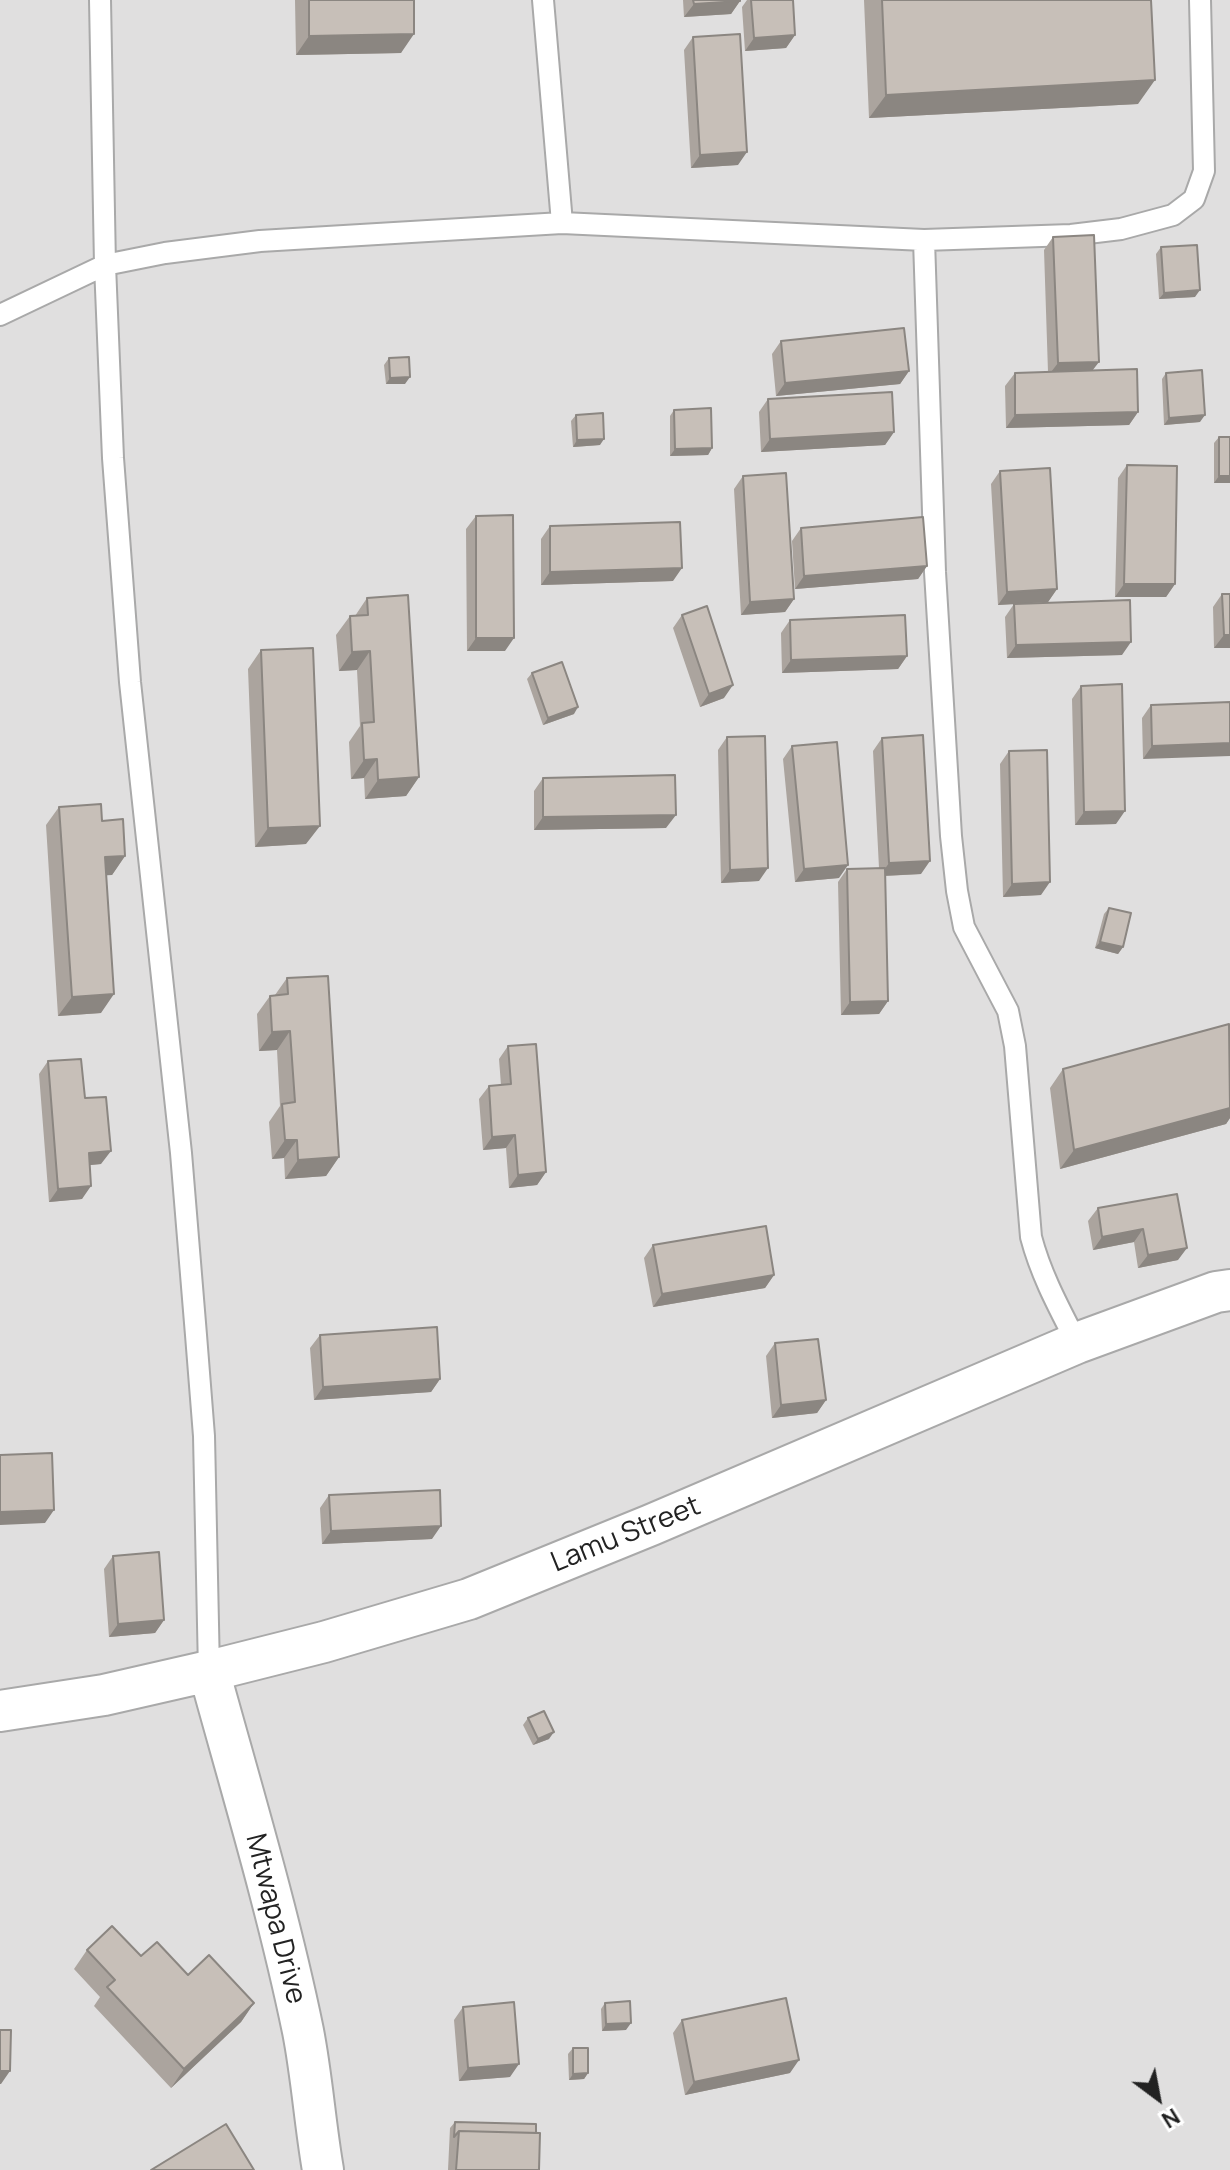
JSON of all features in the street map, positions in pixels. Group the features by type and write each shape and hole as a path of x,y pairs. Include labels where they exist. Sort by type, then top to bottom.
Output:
{"street":[{"name":"Lamu Street","path":"0,1711 104,1695 209,1671 324,1642 469,1599 1077,1343 1216,1292 1230,1290"},
{"name":"Mtwapa Drive","path":"209,1671 270,1892 304,2035 323,2170"}],"lane":[{"path":"100,0 105,265 113,458 130,682 181,1153 203,1421 209,1671"},
{"path":"543,0 562,223"},
{"path":"0,315 105,265 165,253 260,241 562,223 924,240 1071,235 1121,229 1173,215 1194,199 1204,171 1200,0"},
{"path":"924,240 935,572 957,891 964,927 1008,1011 1015,1046 1031,1237 1049,1288 1077,1343"}],"shaded area":[{"path":"0,0 1230,0 1230,2170 0,2170"}],"building":[{"path":"309,0 414,0 414,34 309,36"},
{"path":"693,0 740,0 740,1 694,4"},
{"path":"751,0 793,0 795,35 754,38"},
{"path":"882,0 1151,0 1155,80 886,95"},
{"path":"740,34 747,152 700,155 693,37"},
{"path":"1094,235 1099,362 1058,363 1053,237"},
{"path":"1197,245 1200,290 1164,293 1161,247"},
{"path":"904,328 909,371 785,383 781,341"},
{"path":"409,357 410,377 390,378 389,358"},
{"path":"1137,369 1138,412 1015,415 1015,373"},
{"path":"1202,370 1205,415 1169,418 1166,373"},
{"path":"892,392 894,432 770,439 768,399"},
{"path":"711,408 712,448 675,449 674,410"},
{"path":"603,413 604,439 577,440 576,415"},
{"path":"1219,437 1230,437 1230,476 1219,476"},
{"path":"1127,465 1177,466 1175,584 1124,584"},
{"path":"1050,468 1057,589 1007,592 1000,471"},
{"path":"786,473 794,599 750,602 743,476"},
{"path":"513,515 514,638 476,638 476,516"},
{"path":"923,517 927,566 804,576 801,528"},
{"path":"680,522 682,568 550,572 550,526"},
{"path":"1222,594 1230,594 1230,635 1224,635"},
{"path":"408,595 419,777 378,780 377,759 364,760 362,723 374,722 370,651 352,652 350,616 368,615 367,598"},
{"path":"1130,600 1131,642 1016,645 1014,604"},
{"path":"707,606 733,685 709,694 682,615"},
{"path":"905,615 907,656 791,660 790,620"},
{"path":"313,648 320,826 268,828 261,650"},
{"path":"562,662 578,707 548,718 532,673"},
{"path":"1122,684 1125,811 1084,812 1081,686"},
{"path":"1230,702 1230,743 1152,746 1151,705"},
{"path":"923,735 930,861 889,863 882,738"},
{"path":"765,736 768,868 730,870 727,737"},
{"path":"837,742 848,865 804,869 792,746"},
{"path":"1047,750 1050,882 1012,884 1009,751"},
{"path":"675,775 676,815 543,817 543,778"},
{"path":"101,804 102,821 123,819 125,856 105,857 114,994 72,997 59,807"},
{"path":"885,868 888,1001 850,1002 847,869"},
{"path":"1109,908 1131,913 1123,947 1100,942"},
{"path":"328,976 339,1157 298,1160 297,1140 285,1140 282,1104 295,1102 290,1031 272,1032 270,996 288,994 287,978"},
{"path":"1229,1024 1230,1108 1074,1150 1063,1069"},
{"path":"536,1044 546,1172 518,1175 515,1135 492,1137 489,1086 511,1084 508,1046"},
{"path":"81,1059 85,1098 106,1097 111,1151 89,1153 91,1186 58,1189 48,1061"},
{"path":"1177,1194 1187,1248 1148,1255 1143,1229 1102,1237 1098,1208"},
{"path":"766,1226 774,1275 662,1294 653,1245"},
{"path":"437,1327 440,1379 323,1387 320,1335"},
{"path":"818,1339 826,1400 781,1405 775,1343"},
{"path":"52,1453 54,1510 0,1512 0,1455"},
{"path":"440,1490 441,1526 331,1531 329,1495"},
{"path":"159,1552 164,1620 118,1624 113,1556"},
{"path":"544,1711 554,1732 538,1739 528,1718"},
{"path":"112,1926 141,1956 157,1942 188,1975 209,1955 254,2003 184,2069 107,1987 115,1980 87,1950"},
{"path":"786,1998 799,2060 694,2082 682,2020"},
{"path":"630,2001 631,2023 606,2024 605,2003"},
{"path":"514,2002 519,2064 468,2068 463,2007"},
{"path":"0,2030 11,2030 10,2071 0,2071"},
{"path":"573,2048 588,2048 588,2073 573,2074"},
{"path":"455,2122 536,2124 536,2133 459,2131 454,2137"},
{"path":"226,2124 254,2170 151,2170"},
{"path":"459,2131 540,2133 539,2170 456,2170"}]}
